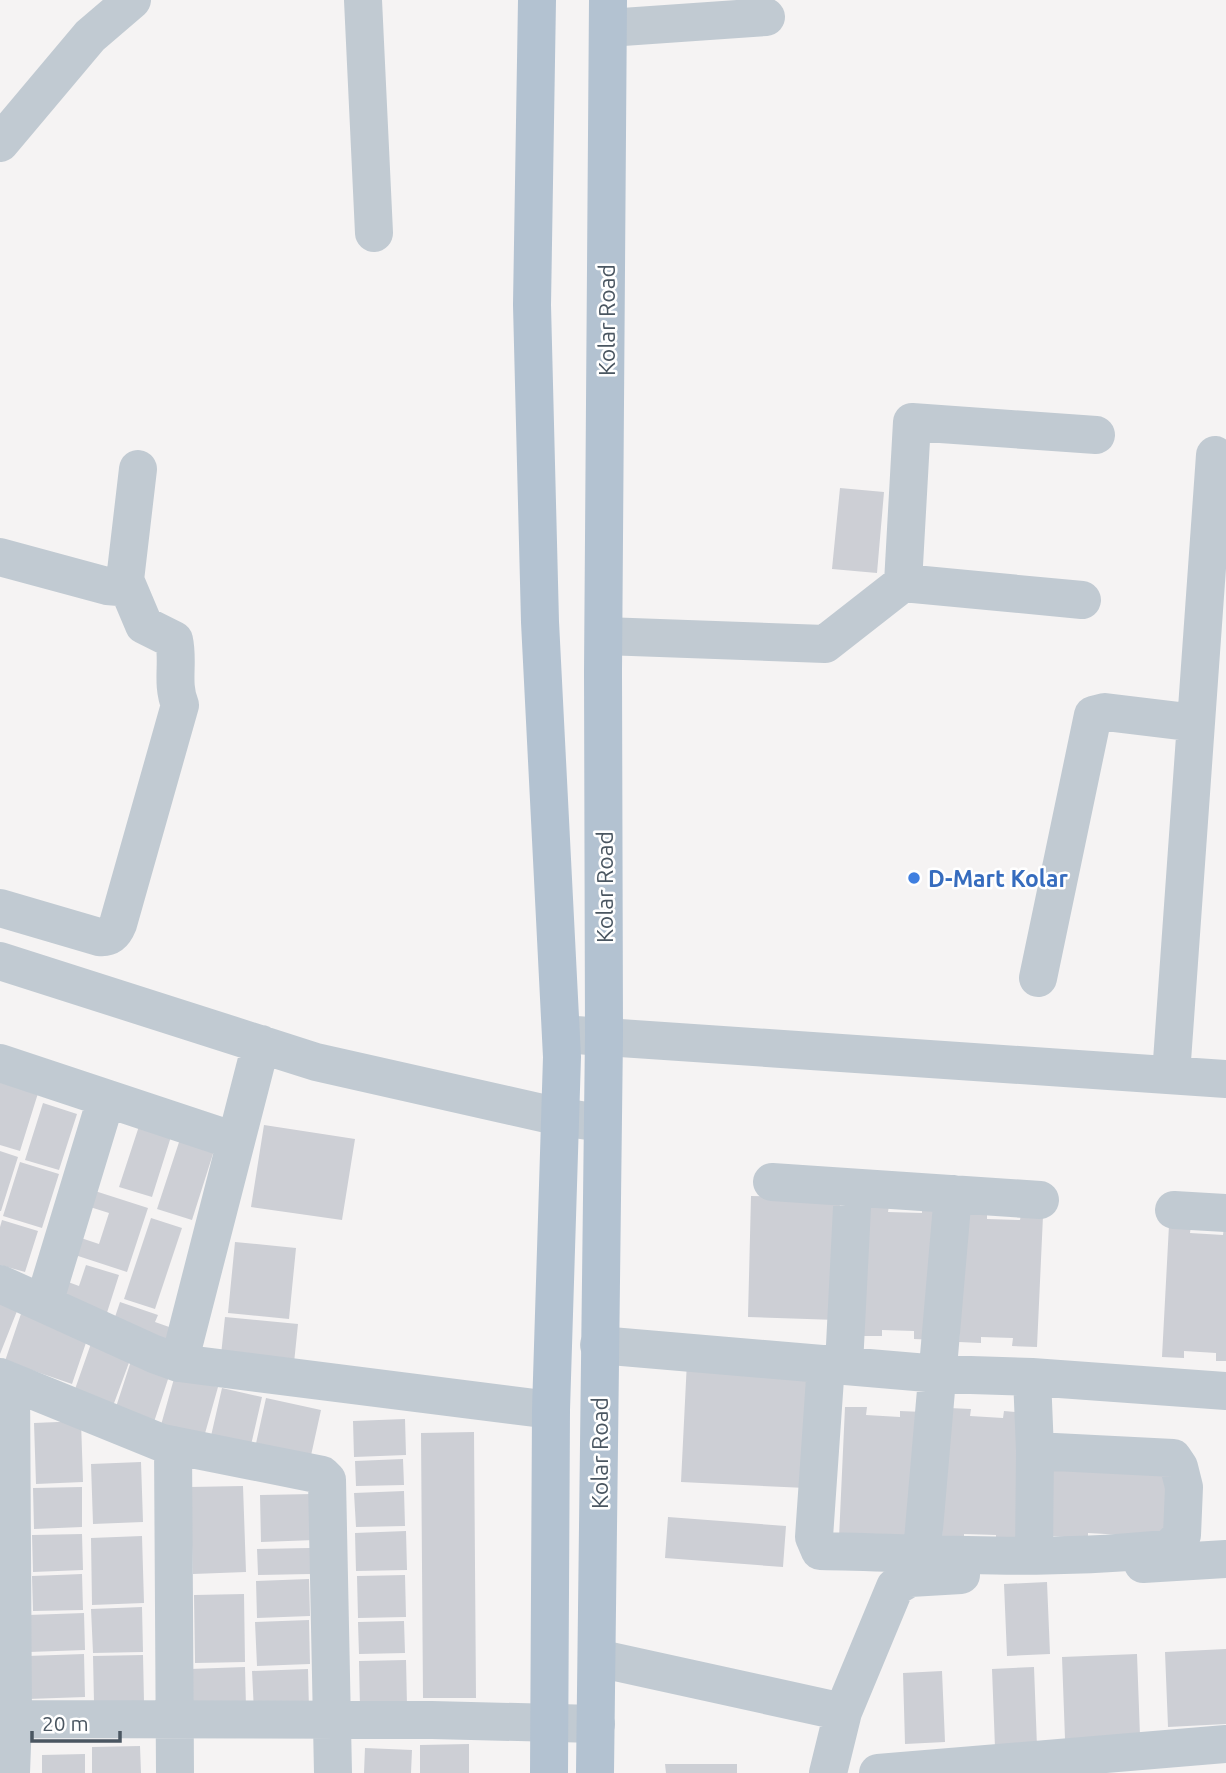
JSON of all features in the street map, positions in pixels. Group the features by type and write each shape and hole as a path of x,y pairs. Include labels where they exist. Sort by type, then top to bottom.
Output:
{"main road":[{"name":"Kolar Road","path":"537,0 537,146 532,305 540,622 561,1074 551,1409 548,1773"},
{"name":"Kolar Road","path":"595,1773 603,1077 608,14"}],"street":[{"path":"0,143 90,36 132,0"},
{"path":"363,0 374,233"},
{"path":"608,14 766,17"},
{"path":"903,583 912,422 1096,435"},
{"path":"1171,1075 1215,456"},
{"path":"0,908 106,938 115,932 118,924 180,705 174,681 174,640 144,625 125,580 138,469"},
{"path":"0,557 107,586 119,587 125,580"},
{"path":"604,636 825,644 903,583 1082,600"},
{"path":"1038,978 1093,715 1105,712 1196,723"},
{"path":"0,961 316,1062 603,1077 1171,1075 1226,1079"},
{"path":"179,1363 261,1044"},
{"path":"0,1063 235,1140"},
{"path":"561,1074 603,1077"},
{"path":"44,1303 106,1099"},
{"path":"772,1182 1040,1200"},
{"path":"853,1188 814,1537 820,1551 1128,1553 1170,1548 1182,1535 1184,1487 1180,1467 1173,1458 1035,1451"},
{"path":"922,1552 953,1194"},
{"path":"1174,1210 1226,1213"},
{"path":"0,1284 179,1363 551,1409"},
{"path":"599,1345 939,1374 1032,1377 1226,1391"},
{"path":"1032,1377 1035,1451 1034,1554"},
{"path":"11,1773 6,1719 6,1379 162,1443 322,1475 327,1480 333,1773"},
{"path":"173,1445 175,1773"},
{"path":"828,1773 843,1712 895,1587 910,1578 1226,1559"},
{"path":"597,1658 843,1712"},
{"path":"6,1719 333,1719 596,1724"},
{"path":"878,1773 1226,1744"}],"building":[{"path":"840,488 884,492 877,573 832,569"},
{"path":"0,1078 39,1090 20,1151 0,1145"},
{"path":"43,1103 77,1114 59,1170 25,1160"},
{"path":"143,1114 175,1124 152,1197 119,1187"},
{"path":"264,1125 355,1139 342,1220 251,1207"},
{"path":"184,1127 218,1138 192,1220 157,1209"},
{"path":"0,1151 18,1157 1,1211 0,1211"},
{"path":"20,1162 59,1174 42,1228 3,1216"},
{"path":"95,1191 148,1208 127,1272 75,1255 81,1238 99,1244 109,1213 90,1207"},
{"path":"751,1196 840,1198 837,1320 748,1317"},
{"path":"867,1204 889,1205 888,1212 922,1213 922,1208 945,1209 938,1340 914,1339 914,1331 882,1330 882,1336 860,1336"},
{"path":"966,1210 987,1212 987,1219 1020,1220 1021,1215 1043,1216 1037,1347 1012,1346 1013,1338 981,1337 981,1343 959,1342"},
{"path":"151,1218 182,1228 155,1309 124,1299"},
{"path":"2,1220 38,1231 25,1272 0,1265"},
{"path":"1169,1225 1191,1226 1190,1233 1223,1235 1226,1227 1226,1361 1216,1361 1216,1353 1184,1351 1184,1358 1162,1357"},
{"path":"235,1242 296,1248 289,1319 228,1313"},
{"path":"86,1265 119,1275 104,1322 54,1297 60,1279 79,1286"},
{"path":"0,1293 21,1301 0,1354"},
{"path":"120,1302 158,1315 155,1322 172,1328 164,1350 110,1332"},
{"path":"24,1305 91,1328 72,1384 5,1361"},
{"path":"225,1317 298,1324 294,1363 221,1355"},
{"path":"94,1335 134,1349 113,1406 74,1392"},
{"path":"132,1358 171,1370 154,1422 115,1410"},
{"path":"687,1361 812,1367 806,1488 681,1482"},
{"path":"175,1375 218,1387 204,1437 161,1425"},
{"path":"222,1388 262,1397 251,1445 211,1436"},
{"path":"266,1398 321,1410 310,1460 255,1448"},
{"path":"845,1407 867,1407 866,1415 900,1417 900,1411 923,1412 916,1544 839,1538"},
{"path":"949,1408 971,1409 970,1416 1003,1418 1004,1411 1026,1413 1020,1544 996,1543 996,1535 964,1534 964,1540 942,1539"},
{"path":"405,1419 406,1455 354,1457 353,1421"},
{"path":"81,1421 83,1482 36,1484 34,1423"},
{"path":"474,1432 476,1698 423,1698 421,1433"},
{"path":"1048,1454 1176,1464 1170,1544 1123,1535 1088,1533 1088,1539 1042,1535"},
{"path":"403,1459 404,1485 356,1486 355,1461"},
{"path":"141,1462 143,1522 93,1524 91,1464"},
{"path":"243,1486 246,1572 193,1574 190,1487"},
{"path":"82,1487 82,1527 34,1529 33,1488"},
{"path":"404,1491 405,1526 356,1527 354,1493"},
{"path":"313,1494 315,1540 261,1542 260,1495"},
{"path":"668,1517 786,1526 783,1567 665,1558"},
{"path":"406,1531 407,1570 356,1571 355,1533"},
{"path":"82,1534 83,1570 33,1572 32,1535"},
{"path":"142,1536 144,1603 92,1605 91,1538"},
{"path":"310,1548 311,1574 258,1575 257,1549"},
{"path":"82,1574 83,1610 33,1611 32,1576"},
{"path":"405,1575 406,1617 358,1618 357,1576"},
{"path":"309,1579 310,1616 257,1618 256,1581"},
{"path":"1047,1582 1050,1654 1007,1656 1004,1584"},
{"path":"244,1594 245,1662 195,1663 194,1595"},
{"path":"142,1607 143,1652 93,1653 91,1609"},
{"path":"84,1613 85,1650 29,1652 28,1615"},
{"path":"309,1620 310,1664 257,1666 255,1622"},
{"path":"404,1621 405,1653 359,1654 358,1622"},
{"path":"1226,1649 1226,1724 1168,1727 1165,1652"},
{"path":"84,1654 85,1697 28,1699 27,1656"},
{"path":"1137,1654 1140,1736 1065,1739 1062,1657"},
{"path":"143,1655 144,1702 94,1703 93,1656"},
{"path":"406,1660 407,1706 360,1708 359,1661"},
{"path":"245,1667 246,1707 191,1709 190,1669"},
{"path":"1034,1667 1037,1747 995,1748 992,1669"},
{"path":"308,1669 309,1710 254,1712 252,1671"},
{"path":"942,1671 945,1742 905,1744 903,1673"},
{"path":"469,1744 469,1773 420,1773 420,1745"},
{"path":"140,1746 141,1773 92,1773 92,1747"},
{"path":"365,1748 412,1750 411,1773 364,1773"},
{"path":"85,1754 85,1773 42,1773 42,1755"},
{"path":"665,1764 737,1764 737,1773 666,1773"}],"place":[{"name":"D-Mart Kolar","path":"914,878"}]}
